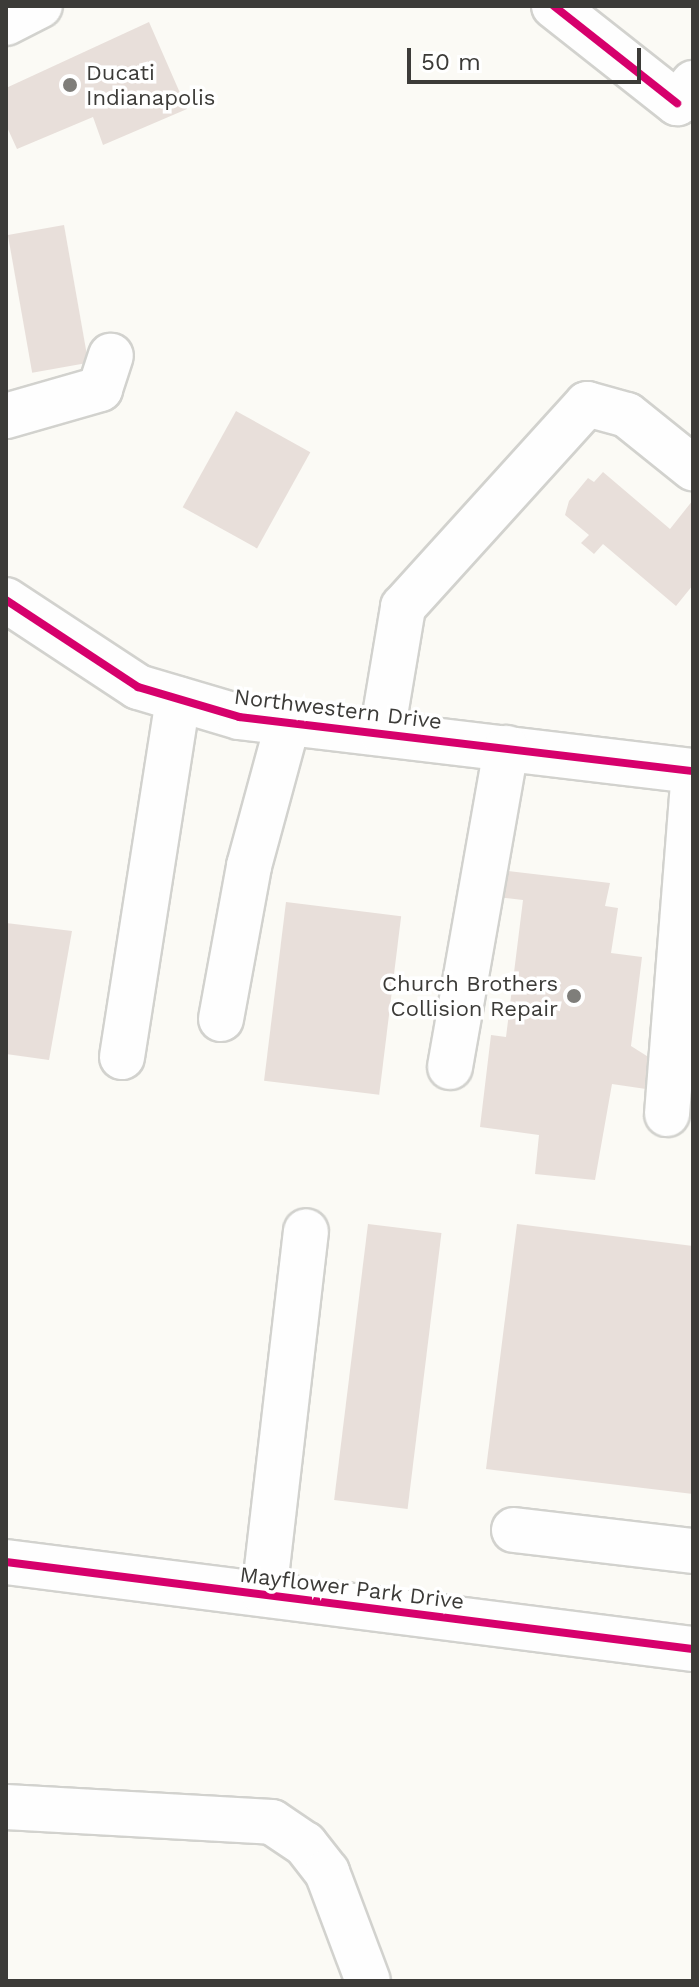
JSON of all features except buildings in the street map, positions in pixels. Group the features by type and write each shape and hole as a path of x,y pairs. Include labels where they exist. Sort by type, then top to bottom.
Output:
{"street":[{"path":"6,23 40,6"},
{"path":"554,6 685,93"},
{"path":"6,416 100,389 111,356"},
{"path":"382,733 403,607 587,404 627,415 693,468"},
{"name":"Northwestern Drive","path":"6,600 94,664 178,699 288,722 693,771"},
{"path":"122,1057 178,699"},
{"path":"221,1019 249,866 288,722"},
{"path":"450,1067 506,748"},
{"path":"667,1114 693,782"},
{"path":"264,1594 306,1231"},
{"path":"514,1530 693,1551"},
{"name":"Mayflower Park Drive","path":"6,1562 693,1649"},
{"path":"6,1807 272,1822 305,1844 327,1872 368,1981"}],"cycle path":[{"path":"554,6 677,103"},
{"path":"6,600 138,687 239,717 693,771"},
{"path":"6,1562 693,1649"}],"place":[{"name":"Ducati Indianapolis","path":"70,85"},
{"name":"Church Brothers Collision Repair","path":"574,996"}]}
